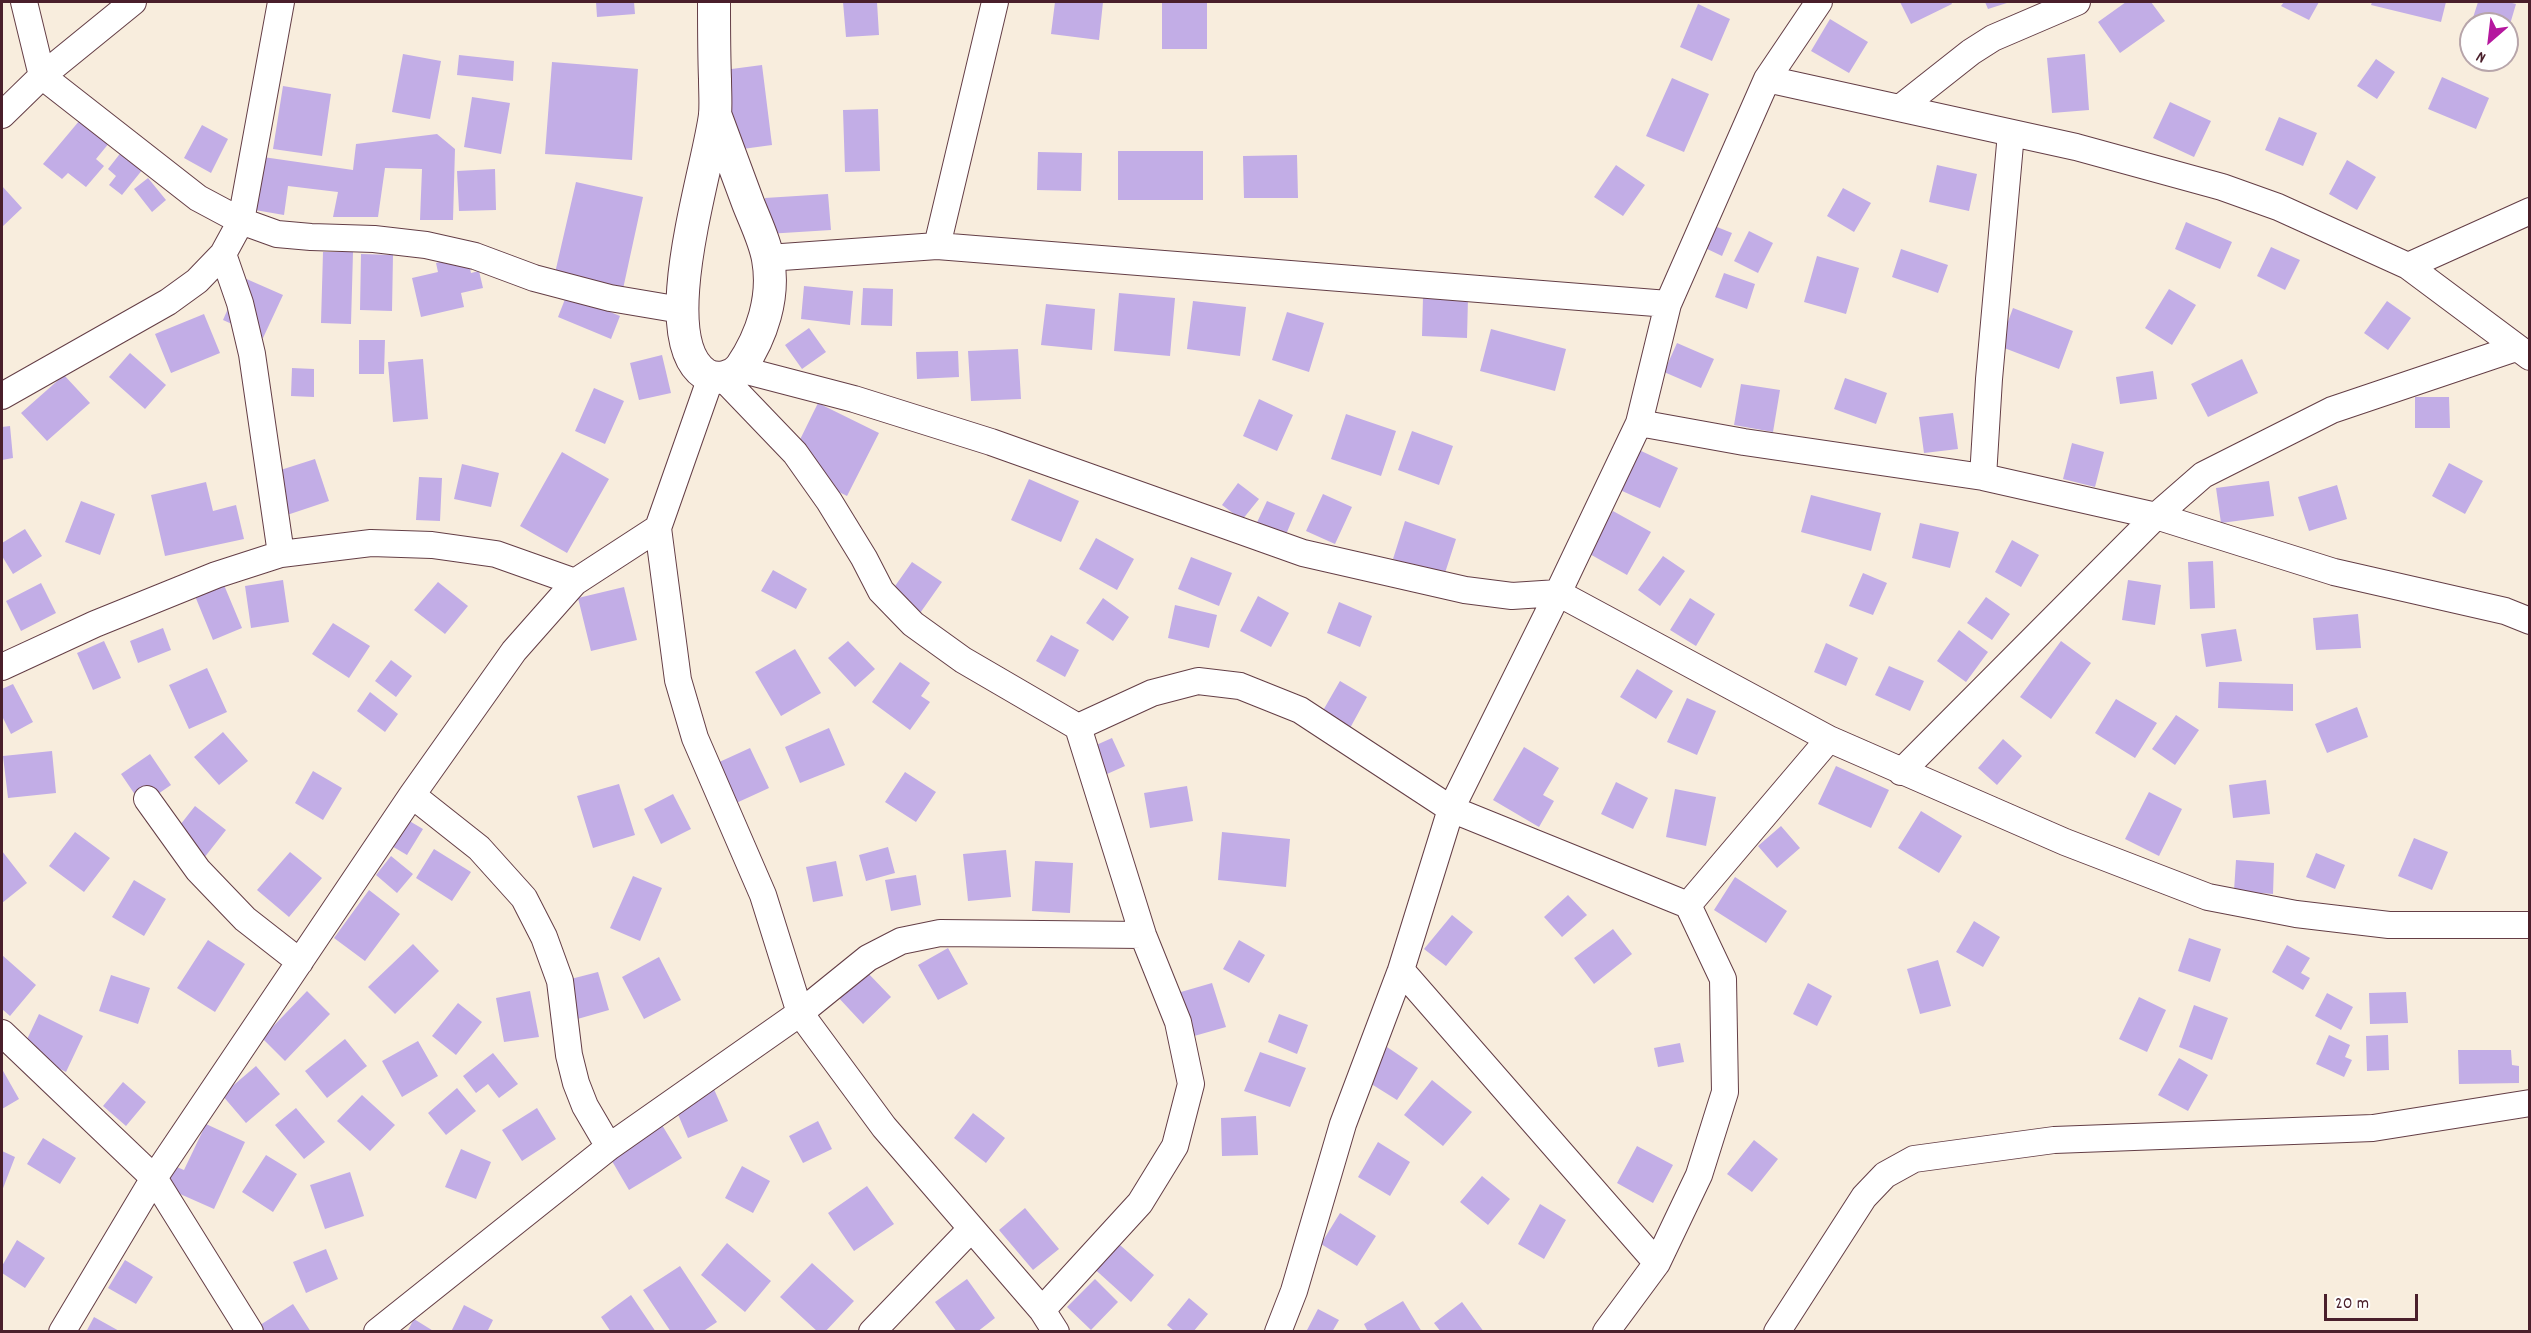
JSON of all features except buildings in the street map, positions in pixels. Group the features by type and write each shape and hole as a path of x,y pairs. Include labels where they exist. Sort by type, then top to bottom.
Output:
{"street":[{"path":"24,2 42,76 198,198 241,221 277,234 374,239 426,245 475,256 534,278 610,298 681,310"},
{"path":"2,115 42,76 134,2"},
{"path":"2,396 168,302 198,281 224,254 241,221 281,2"},
{"path":"714,2 715,114 683,276 681,310 685,341 690,358 698,369 854,399 991,442 1303,553 1465,590 1512,596 1558,593 1829,739 2065,842 2208,897 2296,914 2389,925 2529,925"},
{"path":"936,246 995,2"},
{"path":"1278,1332 1294,1291 1343,1124 1401,970 1451,809 1639,423 1668,304 1767,79 1819,2"},
{"path":"1900,108 1971,52 1994,38 2077,2"},
{"path":"1767,79 2076,147 2222,187 2278,207 2408,266 2523,353"},
{"path":"715,114 768,258 770,287 766,314 724,375 658,528 678,680 696,738 763,895 801,1013 884,1127 1042,1310 1056,1332"},
{"path":"1983,477 1989,379 2011,133"},
{"path":"2408,266 2529,211"},
{"path":"768,258 936,246 1668,304"},
{"path":"224,254 240,303 252,354 281,554"},
{"path":"1901,772 2156,516 2203,475 2332,410 2523,353"},
{"path":"724,375 795,453 829,501 881,591 912,624 963,660 1078,727 1143,935 1178,1022 1191,1084 1176,1146 1140,1203 1042,1310"},
{"path":"1639,423 1743,442 1983,477 2156,516 2334,572 2505,610 2529,621"},
{"path":"62,1332 154,1178 412,795 514,651 575,582 658,528"},
{"path":"2,667 95,624 216,575 281,554 371,543 432,545 496,554 575,582"},
{"path":"1078,727 1152,693 1198,681 1240,686 1300,710 1451,809 1689,905 1723,979 1725,1092 1699,1175 1657,1263 1606,1332"},
{"path":"1689,905 1829,739"},
{"path":"412,795 479,848 524,898 544,937 560,981 569,1055 576,1083 585,1106 609,1147"},
{"path":"147,799 198,870 245,918 300,962"},
{"path":"377,1332 609,1147 801,1013 868,958 901,941 940,933 1143,935"},
{"path":"1401,970 1657,1263"},
{"path":"2,1033 154,1178 250,1332"},
{"path":"1777,1332 1864,1197 1886,1175 1914,1159 2054,1140 2373,1128 2529,1104"},
{"path":"872,1332 971,1229"}]}
